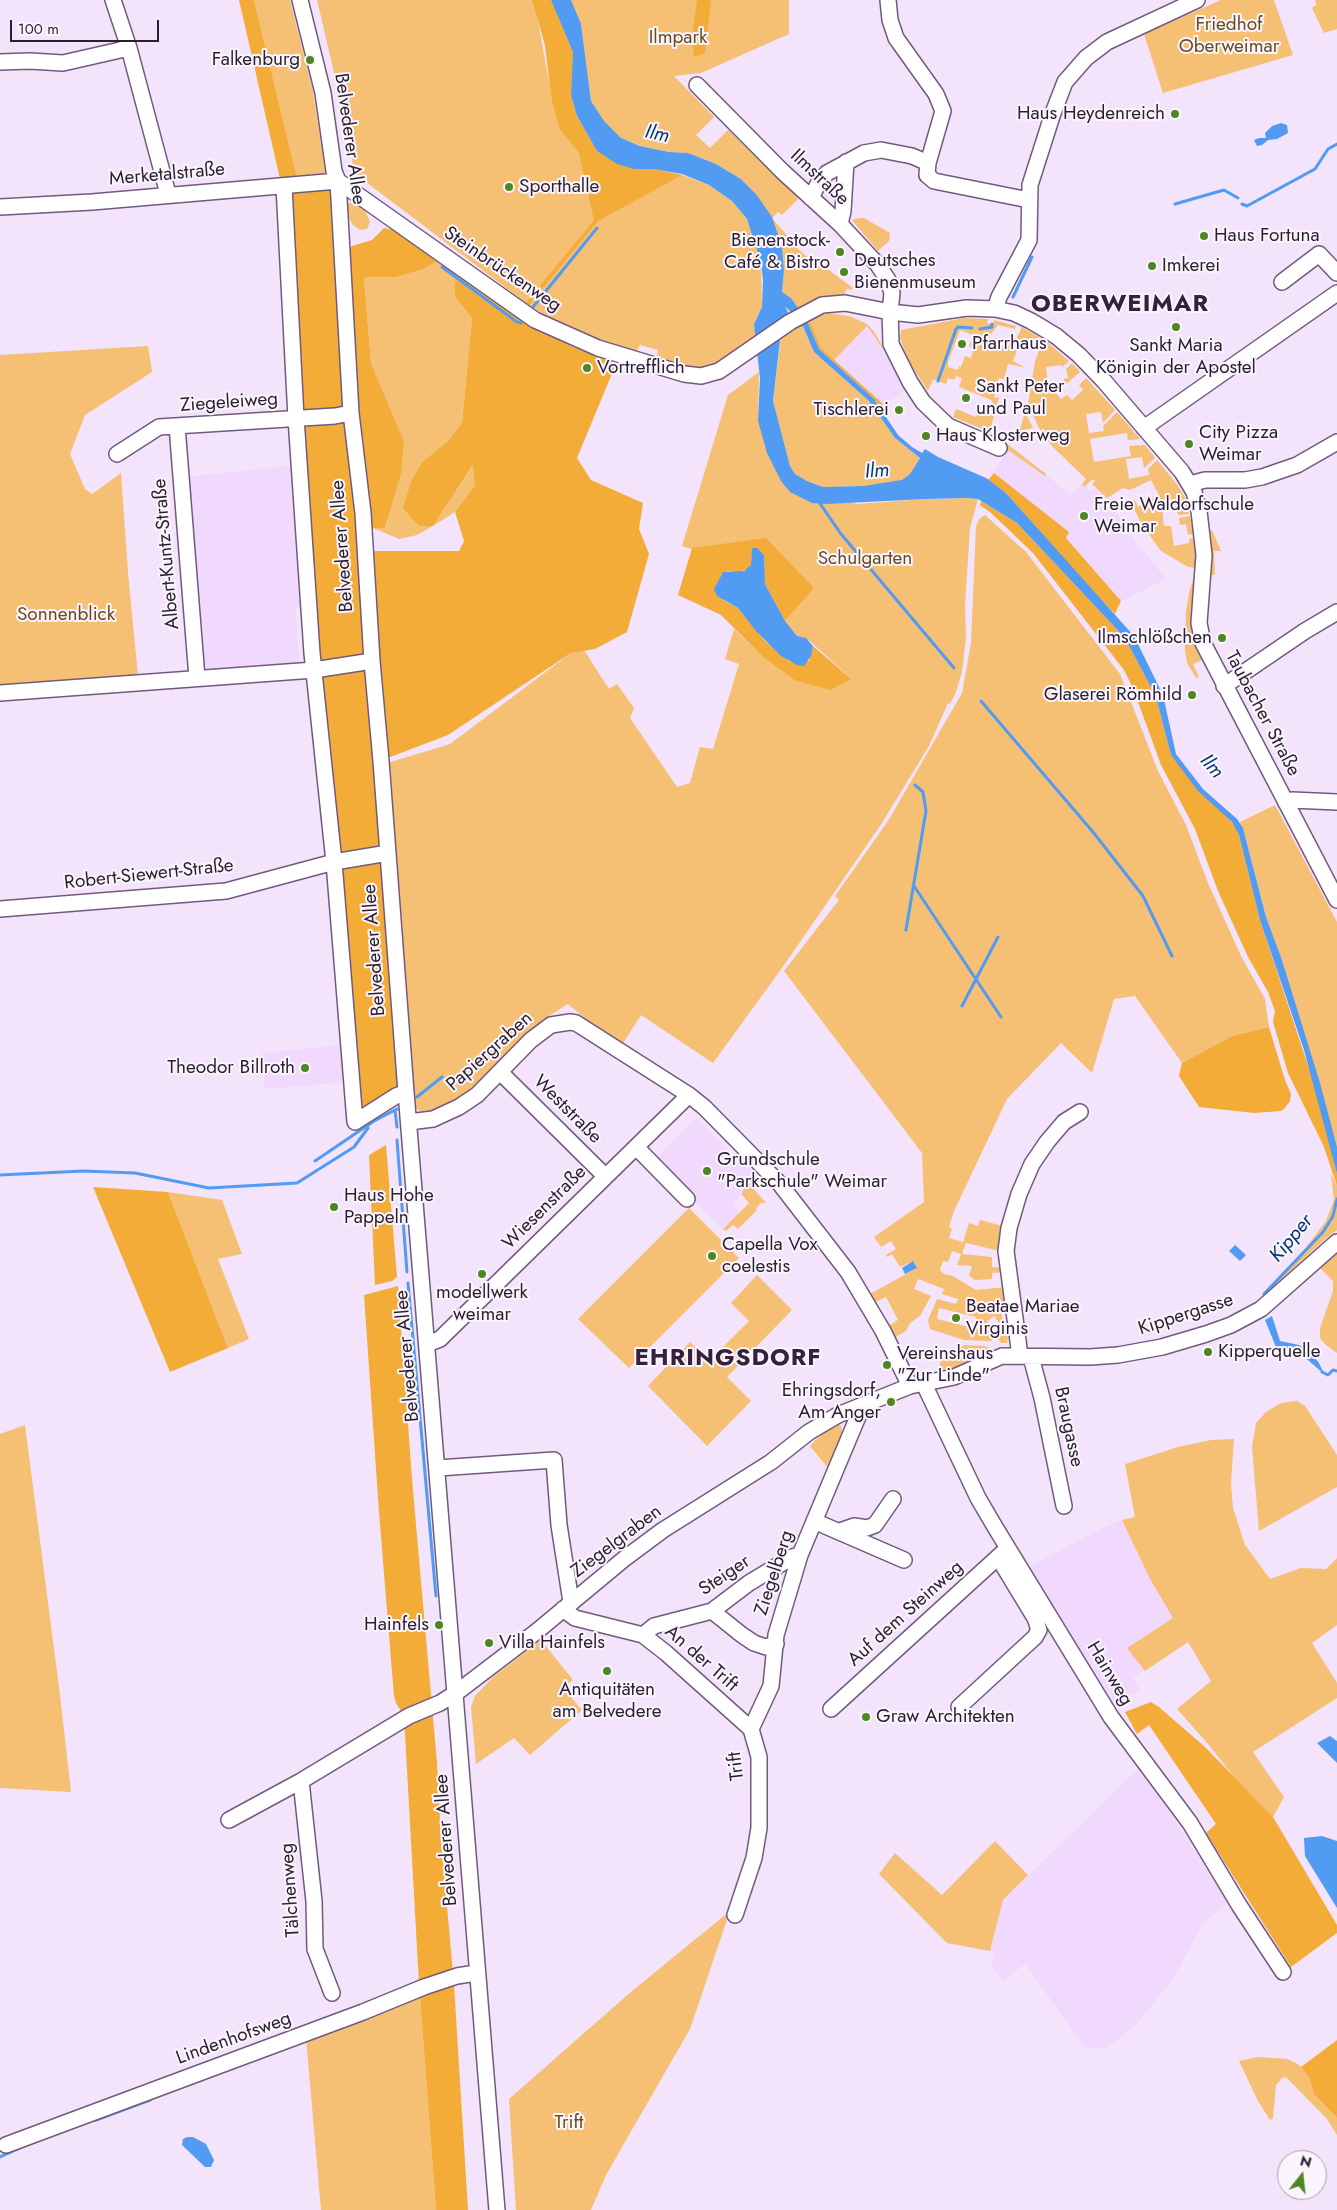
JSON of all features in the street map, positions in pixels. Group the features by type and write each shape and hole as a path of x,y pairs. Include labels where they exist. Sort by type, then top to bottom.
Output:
{"street":[{"path":"113,0 129,48 168,194"},
{"name":"Belvederer Allee","path":"300,0 323,93 334,171 338,181 351,413 363,513 372,661 406,1092 438,1468 448,1621 456,1693 476,1974 497,2210"},
{"path":"888,0 890,20 896,38 936,94 943,111 928,163 928,175 934,181 1029,200"},
{"path":"995,309 999,297 1029,240 1030,185 1046,133 1065,82 1086,58 1107,42 1197,0"},
{"path":"0,62 63,63 129,48"},
{"name":"Ilmstraße","path":"696,85 840,224 878,265 888,280 892,293 890,312 891,344 910,382 923,402 948,426 1000,448"},
{"path":"811,198 819,182 827,173 864,153 881,150 912,156 928,163"},
{"path":"840,224 843,210 846,162"},
{"name":"Merketalstraße","path":"2,206 92,202 168,194 338,181"},
{"name":"Steinbrückenweg","path":"338,181 522,311 572,338 659,368 700,376 720,371 810,310 822,305 845,304 890,312"},
{"name":"Belvederer Allee","path":"284,186 296,418 314,670 334,862 356,1122 396,1096 406,1092"},
{"path":"0,191 2,206"},
{"path":"1282,282 1319,254 1337,273"},
{"path":"1144,428 1337,293"},
{"name":"Taubacher Straße","path":"890,312 918,315 967,308 995,309 1014,313 1045,329 1079,355 1182,472 1190,484 1197,503 1204,555 1200,608 1201,633 1208,653 1337,900"},
{"name":"Ziegeleiweg","path":"117,454 159,427 351,413"},
{"name":"Albert-Kuntz-Straße","path":"177,426 197,678"},
{"path":"1190,484 1205,480 1238,481 1262,477 1297,465 1337,442"},
{"path":"1224,686 1305,631 1337,612"},
{"path":"0,693 314,670 372,661"},
{"path":"1286,803 1292,800 1337,802"},
{"name":"Robert-Siewert-Straße","path":"0,909 226,891 334,862 388,853"},
{"name":"Papiergraben","path":"409,1122 433,1119 460,1107 477,1095 531,1040 551,1025 570,1022"},
{"name":"Hainweg","path":"570,1022 588,1030 689,1095 716,1119 774,1178 848,1272 917,1385 978,1498 1039,1630 1035,1637 959,1707"},
{"name":"Weststraße","path":"500,1072 605,1176"},
{"name":"Wiesenstraße","path":"427,1344 440,1339 477,1304 689,1095"},
{"name":"Braugasse","path":"1064,1506 1042,1398 1025,1357 1006,1251 1009,1228 1018,1194 1032,1164 1064,1122 1080,1112"},
{"path":"636,1147 687,1200"},
{"name":"Kippergasse","path":"917,1385 954,1377 1002,1356 1118,1355 1162,1347 1231,1325 1261,1308 1337,1242"},
{"name":"Ziegelgraben","path":"456,1693 663,1530 772,1462 809,1432 850,1409 917,1385"},
{"name":"Ziegelberg","path":"751,1729 771,1686 776,1636 800,1555 862,1406"},
{"path":"438,1468 554,1460 567,1606"},
{"path":"840,1531 854,1526 867,1528 875,1525 893,1499"},
{"path":"814,1520 904,1560"},
{"name":"Hainweg","path":"1003,1552 1111,1717 1190,1823 1283,1972"},
{"name":"Auf dem Steinweg","path":"831,1709 1003,1552"},
{"name":"Steiger","path":"642,1635 654,1626 712,1611 756,1578 792,1557 800,1555"},
{"name":"An der Trift","path":"567,1606 575,1618 642,1635 666,1653 751,1729"},
{"path":"712,1611 742,1636 766,1647 776,1644"},
{"path":"229,1820 301,1781 409,1716 440,1703 456,1693"},
{"name":"Trift","path":"735,1915 754,1858 759,1828 759,1757 751,1729"},
{"name":"Tälchenweg","path":"301,1781 314,1901 315,1949 332,1993"},
{"name":"Lindenhofsweg","path":"6,2145 356,2015 424,1987 457,1976 476,1974"}],"shaded area":[{"path":"239,0 254,0 297,178 280,179"},
{"path":"532,0 551,0 573,52 571,95 576,116 597,151 634,169 653,169 682,175 598,221 529,305 526,303 594,220 579,153 560,129 552,101 545,45"},
{"path":"697,0 711,0 705,53 694,57 692,38"},
{"path":"331,189 402,1089 357,1118 317,662 288,192"},
{"path":"384,228 394,230 441,260 421,270 396,277 364,277 371,363 404,441 401,473 385,528 373,528 363,513 348,250 352,246 372,240"},
{"path":"462,278 517,316 571,346 616,364 577,458 591,480 643,503 639,529 649,554 627,632 595,649 571,653 448,735 385,759 368,558 375,551 459,551 464,541 455,512 475,485 473,465 433,526 419,526 403,508 411,482 422,462 448,441 462,423 472,318 455,297 455,282"},
{"path":"827,313 849,316 867,324 874,332 908,389 884,405 821,348"},
{"path":"810,322 821,348 884,405 882,409 874,399 819,349 808,323"},
{"name":"Freie Waldorfschule Weimar","path":"1006,443 1046,474 1070,496 1082,484 1090,492 1095,488 1107,498 1142,553 1144,552 1166,579 1121,601 1066,538 1068,532 994,473 1007,450 1005,448"},
{"path":"296,465 306,607 295,609 300,665 200,672 186,477"},
{"path":"994,473 1069,532 1066,538 1121,601 1115,614 1005,492 988,480"},
{"path":"981,501 1017,523 1125,638 1156,697 1171,755 1234,825 1239,835 1260,920 1314,1084 1337,1174 1337,1186 1324,1147 1288,1073 1273,1022 1275,1011 1268,992 1248,957 1218,891 1195,829 1161,765 1133,688 1124,670 1033,553 990,512 980,505"},
{"path":"766,538 814,588 785,621 765,584 764,555 757,548 752,549 751,565 747,569 739,572 728,571 721,575 720,581 716,584 723,600 738,608 764,640 790,662 809,661 813,646 851,679 830,690 794,680 763,657 721,615 678,595 692,548"},
{"path":"1269,1027 1291,1094 1290,1101 1285,1108 1281,1111 1254,1113 1199,1107 1179,1076 1182,1063 1232,1036"},
{"name":"Theodor Billroth","path":"344,1045 347,1082 265,1089 262,1053"},
{"name":"Grundschule \"Parkschule\" Weimar","path":"697,1117 738,1161 740,1159 757,1176 743,1190 742,1195 733,1205 740,1212 723,1229 654,1161"},
{"path":"386,1145 397,1277 392,1281 375,1285 369,1155"},
{"path":"93,1187 168,1192 228,1348 170,1372"},
{"path":"398,1286 454,1984 468,2210 436,2210 419,1984 404,1716 394,1696 379,1512 364,1295"},
{"path":"1122,1520 1149,1577 1188,1641 1133,1678 1140,1690 1116,1705 1025,1569"},
{"path":"1151,1702 1205,1747 1273,1817 1337,1925 1337,1933 1291,1967 1206,1833 1216,1824 1149,1725 1137,1734 1125,1712"},
{"path":"1140,1767 1228,1902 1203,1923 1174,1977 1134,2027 1104,2049 1085,2047 1025,1964 1003,1981 991,1966 995,1952 990,1951 1003,1900"},
{"path":"1337,2040 1337,2118 1313,2093 1310,2078 1301,2067"}],"green space":[{"path":"254,0 290,0 313,92 326,176 297,178"},
{"name":"Ilmpark","path":"317,0 789,0 789,34 701,73 674,76 714,117 696,135 710,148 728,130 799,198 782,215 778,212 772,218 791,240 790,242 819,267 822,265 853,288 851,290 847,289 844,293 855,297 832,295 815,299 799,310 791,298 782,292 784,271 782,246 756,194 741,179 716,164 688,153 669,152 641,146 621,138 603,121 591,101 581,25 571,95 653,169 682,175 709,185 732,201 747,219 761,263 762,307 754,324 756,338 720,363 708,367 687,367 659,359 657,356 658,350 640,345 636,353 551,319 526,303 354,173 349,136","holes":["537,15 545,45 550,88"]},
{"name":"Friedhof Oberweimar","path":"1221,0 1274,0 1293,55 1163,93 1144,34"},
{"name":"Friedhof Oberweimar","path":"1315,0 1337,0 1337,29 1324,33 1312,8 1316,5"},
{"path":"348,203 357,203 363,206 370,222 367,229 360,230 353,225 347,215 346,205"},
{"path":"864,218 890,233 889,241 878,251 852,220"},
{"path":"441,260 462,278 455,282 455,297 472,318 462,423 448,441 422,462 433,526 417,535 399,539 373,528 386,527 404,441 371,363 364,277 396,277 421,270"},
{"path":"827,313 849,316 867,324 891,360 867,326 834,360 821,348 810,323 807,321"},
{"path":"964,318 988,319 987,323 993,324 994,320 1016,326 1015,329 998,325 988,342 1007,348 1010,341 1015,342 1022,327 1039,337 1035,341 1021,339 1013,361 1026,368 1008,364 1004,379 999,378 994,398 999,397 991,427 988,431 953,417 956,409 976,417 979,413 985,416 991,412 994,405 991,400 959,387 962,378 956,376 954,380 948,378 946,384 933,379 928,391 909,362 900,338 901,330","holes":["960,330 978,337 976,343 971,341 969,346 974,348 971,358 965,356 958,370 948,367 948,362"]},
{"path":"802,324 814,352 869,401 895,438 920,458 910,474 902,481 863,486 823,487 795,474 790,466 773,401 781,337"},
{"path":"1043,341 1046,341 1069,361 1062,367 1061,365 1046,367 1048,387 1064,384 1064,379 1068,378 1066,369 1072,363 1080,372 1056,393 1061,399 1067,395 1072,400 1083,390 1079,385 1086,378 1115,410 1103,423 1101,412 1086,414 1089,433 1104,431 1103,426 1117,412 1140,439 1128,440 1127,433 1090,439 1094,462 1131,456 1129,446 1145,445 1155,458 1144,468 1142,457 1126,459 1129,479 1149,475 1148,469 1157,460 1176,483 1188,502 1189,514 1178,515 1176,505 1162,507 1164,526 1171,526 1174,546 1189,543 1189,539 1194,538 1197,568 1188,567 1161,551 1142,525 1131,502 1135,500 1138,507 1159,495 1151,480 1130,490 1123,488 1107,498 1092,484 1095,481 1093,479 1084,487 1082,484 1086,479 1052,446 1039,428 1028,404 1035,361"},
{"name":"Sonnenblick","path":"148,346 152,372 85,415 70,454 85,489 92,494 121,473 138,676 0,688 0,355"},
{"name":"Schulgarten","path":"759,372 758,421 781,481 857,504 926,499 978,499 970,528 965,605 966,638 962,672 956,692 950,704 948,703 929,746 880,826 782,968 713,1063 641,1015 620,1048 568,1004 547,1017 474,1092 447,1108 424,1114 416,1108 412,1096 384,764 450,744 571,653 584,650 609,689 617,684 634,708 630,718 677,787 690,783 700,747 713,749 739,664 725,659 734,629 763,657 794,680 850,678 810,641 797,636 785,621 814,587 682,546 728,395"},
{"path":"1025,412 1033,428 1019,431 1021,426"},
{"path":"1006,443 1046,474 1045,476 1005,448"},
{"path":"474,464 475,485 455,512 433,526"},
{"path":"985,515 1026,552 1120,674 1158,771 1186,825 1208,883 1242,958 1265,999 1269,1027 1232,1036 1182,1063 1135,996 1114,999 1092,1073 1061,1043 1007,1099 954,1211 949,1227 952,1229 949,1238 963,1242 969,1223 978,1226 980,1220 1003,1226 1000,1251 966,1243 962,1254 992,1257 992,1267 1004,1268 1005,1272 992,1273 992,1279 975,1280 969,1276 972,1266 957,1265 961,1254 952,1251 948,1262 943,1261 940,1270 944,1274 953,1276 976,1290 1007,1287 1008,1301 999,1303 1006,1327 1004,1329 1008,1338 1007,1343 1001,1343 997,1337 991,1341 964,1340 930,1329 928,1320 937,1299 956,1304 958,1299 942,1294 944,1289 918,1279 914,1289 931,1296 920,1316 910,1323 906,1331 894,1338 888,1326 898,1320 886,1297 875,1302 870,1294 917,1268 913,1261 900,1267 892,1254 887,1257 886,1255 896,1249 891,1241 881,1247 874,1237 924,1202 922,1153 784,971 839,900 835,896 888,821 962,693 971,643 976,526 980,518","holes":["939,1308 976,1317 973,1328 937,1319","994,1316 1004,1329 997,1336 987,1321"]},
{"path":"1190,516 1193,534 1188,535 1186,524 1180,525 1179,518"},
{"path":"1212,530 1221,551 1214,551 1215,575 1211,575 1209,531"},
{"path":"1194,578 1198,578 1203,660 1193,664 1199,677 1196,678 1187,663 1185,651 1186,610"},
{"path":"1275,805 1337,922 1337,1147 1281,957 1266,917 1240,822"},
{"path":"1331,1174 1337,1186 1337,1230 1264,1295 1263,1293 1304,1250 1326,1221 1334,1200"},
{"path":"757,1176 759,1178 751,1186 766,1203 760,1203 757,1210 738,1229 733,1225 726,1231 723,1229 749,1203 742,1195 743,1190"},
{"path":"168,1192 222,1200 242,1254 218,1259 249,1339 228,1348"},
{"path":"689,1208 739,1258 629,1368 578,1319"},
{"path":"1337,1251 1337,1353 1320,1338 1320,1328 1333,1291 1333,1281 1319,1267"},
{"path":"757,1275 792,1310 727,1377 751,1401 707,1446 648,1386 690,1342 709,1361 749,1321 731,1303"},
{"path":"965,1345 984,1346 994,1350 965,1365 939,1373 941,1355"},
{"path":"1297,1401 1305,1406 1337,1455 1337,1487 1259,1531 1252,1447 1256,1423 1266,1412 1281,1403"},
{"path":"836,1424 841,1426 843,1433 828,1468 810,1446"},
{"path":"25,1425 71,1792 0,1788 0,1434"},
{"path":"1234,1439 1231,1484 1233,1508 1245,1545 1270,1579 1301,1568 1326,1569 1337,1558 1337,1625 1312,1643 1337,1683 1337,1698 1253,1752 1284,1797 1273,1817 1234,1777 1177,1709 1211,1681 1188,1642 1145,1671 1127,1648 1173,1618 1149,1577 1122,1520 1135,1517 1125,1464 1178,1447 1211,1440"},
{"path":"541,1640 573,1680 563,1688 582,1710 530,1755 514,1738 476,1764 471,1707 475,1696 493,1677"},
{"path":"995,1841 1028,1875 1003,1900 990,1951 947,1943 879,1874 895,1853 942,1895"},
{"name":"Trift","path":"730,1911 690,2029 606,2175 591,2210 516,2210 509,2099 632,1991"},
{"path":"420,1996 436,2210 321,2210 306,2038"},
{"path":"1258,2057 1287,2059 1305,2070 1310,2078 1313,2093 1337,2118 1337,2135 1327,2119 1286,2077 1282,2078 1276,2085 1273,2118 1270,2120 1258,2101 1239,2061"}],"water":[{"path":"551,0 571,0 581,24 591,101 604,121 621,138 640,146 669,152 688,153 716,164 741,179 756,194 772,217 782,246 784,271 782,292 791,298 807,321 819,349 874,399 898,435 912,447 922,453 925,449 938,457 986,478 1005,492 1134,636 1163,695 1176,754 1203,789 1237,819 1243,828 1266,917 1281,957 1320,1083 1337,1147 1337,1174 1304,1050 1260,920 1239,835 1232,822 1198,791 1171,755 1156,697 1125,638 1017,523 978,499 926,499 826,504 812,503 790,492 781,481 767,453 758,421 760,378 754,324 762,307 763,280 761,263 747,219 732,201 709,185 682,174 653,169 634,169 617,164 597,151 577,116 571,95 573,52","holes":["785,306 802,324 814,352 869,401 895,438 920,458 910,474 902,480 863,486 823,487 795,474 790,466 773,401 781,332 788,312"]},
{"path":"1281,123 1287,125 1288,133 1257,146 1254,140 1266,138 1265,133 1272,126"},
{"path":"752,548 757,548 764,555 765,584 785,621 797,636 806,638 813,646 811,656 804,666 797,665 781,656 756,631 738,608 717,596 714,589 723,572 744,571 751,565"},
{"path":"1235,1245 1246,1255 1240,1261 1229,1251"},
{"path":"913,1261 917,1268 905,1274 902,1268"},
{"path":"1272,1316 1280,1341 1308,1349 1319,1363 1324,1374 1301,1354 1276,1347 1265,1320"},
{"path":"1330,1736 1337,1741 1337,1763 1317,1743"},
{"path":"1322,1836 1337,1841 1337,1908 1305,1856 1304,1838"},
{"path":"193,2137 206,2144 214,2160 211,2167 205,2167 182,2145 183,2139"}],"waterway":[{"path":"1242,204 1247,206 1315,169 1328,149 1337,144"},
{"path":"1175,204 1224,190 1238,198"},
{"path":"533,307 597,228"},
{"path":"1013,297 1032,257"},
{"path":"442,267 521,323"},
{"path":"980,329 992,327 992,324"},
{"path":"938,381 956,329 958,327 972,328"},
{"path":"819,502 841,534 954,668"},
{"path":"981,701 1093,832 1143,896 1172,956"},
{"path":"906,930 926,811 923,792 915,785"},
{"path":"914,886 1001,1017"},
{"path":"962,1006 998,937"},
{"path":"417,1097 442,1077"},
{"path":"315,1161 374,1121 397,1109"},
{"path":"395,1111 397,1127"},
{"path":"0,1175 83,1171 135,1173 209,1188 297,1183 354,1147 368,1128"},
{"path":"397,1140 407,1272"},
{"name":"Kipper","path":"1264,1294 1323,1232 1333,1216 1337,1199"},
{"path":"408,1283 436,1596"},
{"name":"Kipper","path":"1322,1372 1328,1375 1333,1370 1337,1371"},
{"path":"91,2120 96,2120 150,2100"},
{"path":"0,2157 29,2144"}],"place":[{"name":"Falkenburg","path":"310,60"},
{"name":"Haus Heydenreich","path":"1175,114"},
{"name":"Sporthalle","path":"509,187"},
{"name":"Haus Fortuna","path":"1204,236"},
{"name":"Bienenstock- Café & Bistro","path":"840,252"},
{"name":"Imkerei","path":"1152,266"},
{"name":"Deutsches Bienenmuseum","path":"844,272"},
{"name":"Sankt Maria Königin der Apostel","path":"1176,327"},
{"name":"Pfarrhaus","path":"962,344"},
{"name":"Vortrefflich","path":"587,368"},
{"name":"Sankt Peter und Paul","path":"966,398"},
{"name":"Tischlerei","path":"899,410"},
{"name":"Haus Klosterweg","path":"926,436"},
{"name":"City Pizza Weimar","path":"1189,444"},
{"name":"Freie Waldorfschule Weimar","path":"1084,516"},
{"name":"Ilmschlößchen","path":"1222,638"},
{"name":"Glaserei Römhild","path":"1192,695"},
{"name":"Theodor Billroth","path":"305,1068"},
{"name":"Grundschule \"Parkschule\" Weimar","path":"707,1171"},
{"name":"Haus Hohe Pappeln","path":"334,1207"},
{"name":"Capella Vox coelestis","path":"712,1256"},
{"name":"modellwerk weimar","path":"482,1274"},
{"name":"Beatae Mariae Virginis","path":"956,1318"},
{"name":"Kipperquelle","path":"1208,1352"},
{"name":"Vereinshaus \"Zur Linde\"","path":"887,1365"},
{"name":"Ehringsdorf, Am Anger","path":"891,1402"},
{"name":"Hainfels","path":"439,1625"},
{"name":"Villa Hainfels","path":"489,1643"},
{"name":"Antiquitäten am Belvedere","path":"607,1671"},
{"name":"Graw Architekten","path":"866,1717"}],"district":[{"name":"OBERWEIMAR","path":"1120,305"},
{"name":"EHRINGSDORF","path":"728,1359"}],"water label":[{"name":"Ilm","path":"657,135"},
{"name":"Ilm","path":"877,472"},
{"name":"Ilm","path":"1211,767"}]}
